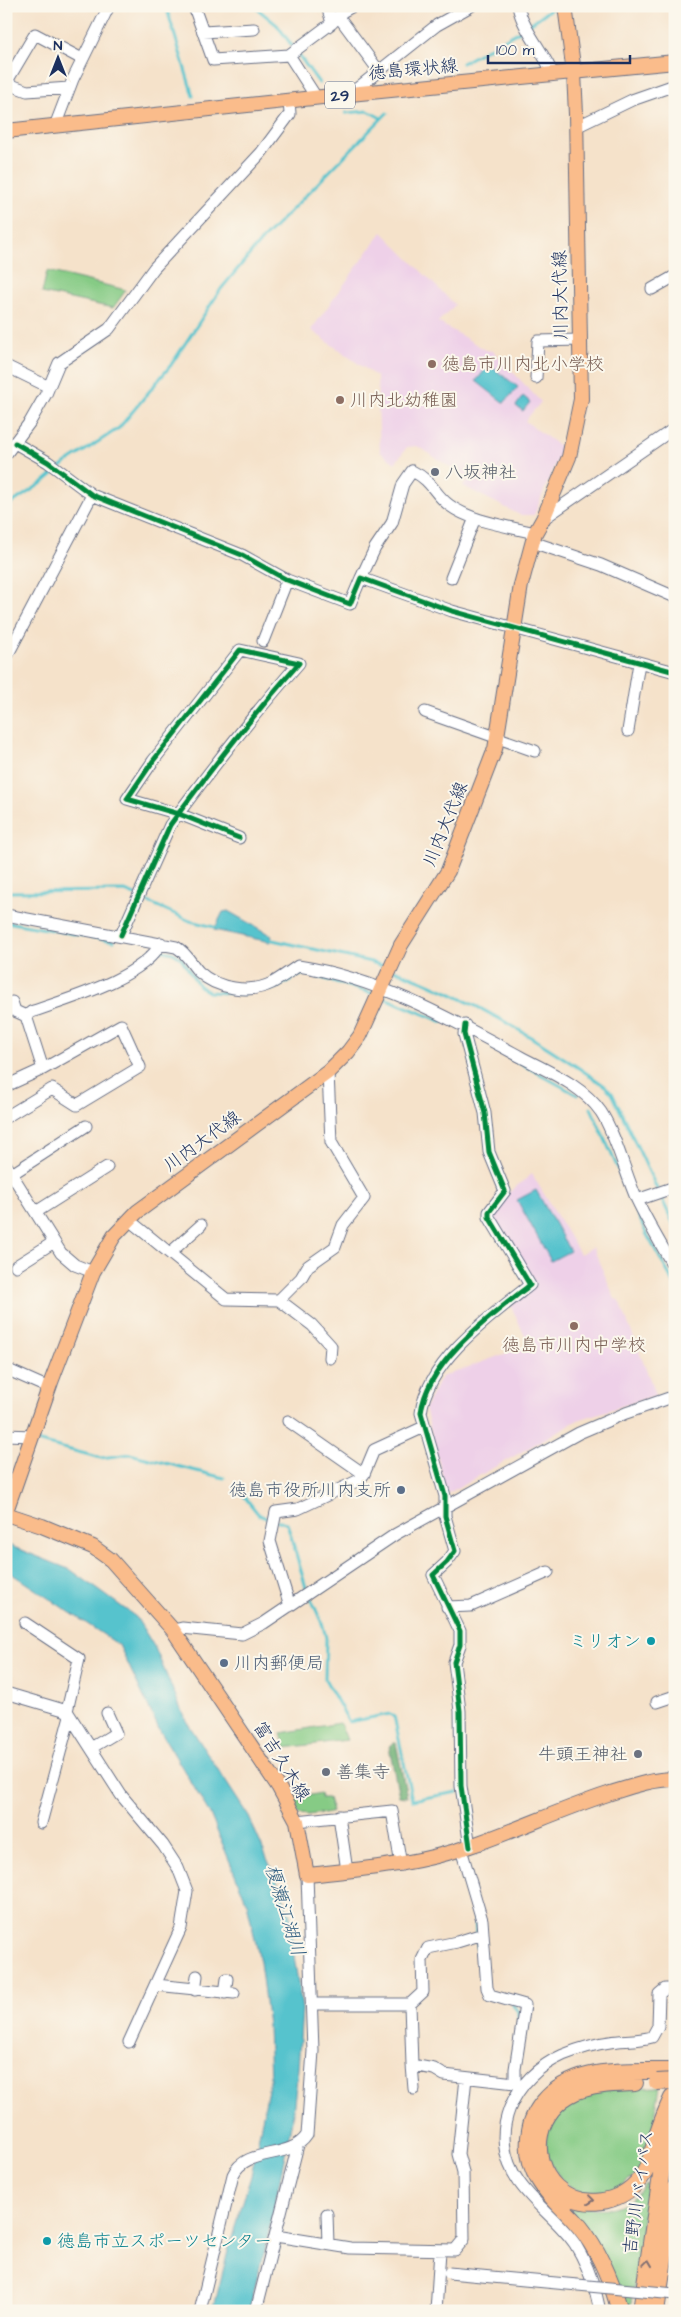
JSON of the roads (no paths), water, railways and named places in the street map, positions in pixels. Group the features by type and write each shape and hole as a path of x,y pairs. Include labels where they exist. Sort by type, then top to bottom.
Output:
{"highway":[{"path":"620,2311 613,2285 601,2260 575,2221 539,2182 532,2168 527,2142 530,2126 542,2103 556,2090 572,2081 610,2072 663,2075 675,2080"},
{"path":"663,2075 594,2086 574,2092 553,2107 544,2119 540,2132 540,2147 543,2165 557,2187 566,2193 592,2201 617,2198 629,2191 640,2179 650,2163 657,2134 672,2098"},
{"name":"吉野川バイパス","path":"641,2311 675,2080"},
{"name":"吉野川バイパス","path":"656,2311 672,2222 675,2188"}],"main road":[{"name":"川内大代線","path":"6,1512 49,1388 93,1272 114,1236 136,1212 328,1072 348,1052 360,1036 401,945 448,871 495,749 521,585 534,538 568,457 581,399 574,73 565,6"},
{"name":"徳島環状線","path":"6,131 316,97 675,62"},
{"name":"富吉久木線","path":"6,1512 93,1547 111,1560 174,1630 278,1786 296,1821 307,1875"},
{"path":"307,1875 401,1864 465,1848 630,1786 657,1780 675,1779"}],"street":[{"path":"55,126 69,88 108,6"},
{"path":"196,6 194,7 213,60 289,55 336,20 342,12 353,6"},
{"path":"327,6 336,20 379,71"},
{"path":"350,94 437,25 471,6"},
{"path":"518,6 553,75"},
{"path":"203,32 254,29"},
{"path":"69,88 28,91 6,83 35,34 82,59"},
{"path":"289,55 316,97"},
{"path":"576,127 632,100 675,84"},
{"path":"6,454 30,422 59,364 110,329 154,268 261,153 290,114 289,100"},
{"path":"652,289 675,276"},
{"path":"536,378 538,341 580,340"},
{"path":"6,366 49,387"},
{"path":"543,519 675,428"},
{"path":"15,443 48,462 92,495 242,555 288,580 350,604 374,548 392,522 403,484 412,470 425,477 449,505 475,518 534,538 675,597"},
{"path":"6,658 92,495"},
{"path":"451,578 475,518"},
{"path":"361,578 452,611 675,672"},
{"path":"263,641 288,580"},
{"path":"121,935 170,825 179,814 258,710 300,663 240,650 126,799 179,814 238,838"},
{"path":"628,731 639,663"},
{"path":"425,712 535,751"},
{"path":"6,915 121,935 159,948 184,951 198,971 208,980 230,987 262,987 272,983 298,966 317,969 464,1029 565,1081 588,1096 602,1114 637,1200 675,1270"},
{"path":"26,1016 31,1012 128,975 159,948"},
{"path":"6,1086 42,1070 54,1064 122,1025 140,1066 77,1105 52,1089 42,1070 26,1016 15,1011 12,1002"},
{"path":"464,1029 485,1114 489,1152 505,1191 489,1212 489,1217 530,1285 470,1334 435,1377 422,1408 424,1427 445,1496 444,1507 455,1551 447,1562 433,1575 460,1631 460,1645 454,1662 460,1711 461,1786 465,1848 467,1874 477,1896 482,1920 479,1935 487,1988 490,1995 525,2005 515,2069 518,2085 506,2122 505,2145 510,2166 520,2184 559,2226 586,2262 600,2311"},
{"path":"279,1300 301,1278 308,1266 335,1247 343,1225 364,1198 331,1142 328,1072"},
{"path":"6,1117 52,1089"},
{"path":"86,1126 9,1169 61,1253 75,1265 93,1272"},
{"path":"36,1212 107,1167"},
{"path":"637,1200 675,1187"},
{"path":"129,1220 226,1299 279,1300 312,1325 331,1346 330,1358"},
{"path":"170,1253 201,1225"},
{"path":"16,1266 54,1242"},
{"path":"6,1369 49,1388"},
{"path":"174,1630 182,1628 242,1634 264,1623 309,1594 396,1534 579,1433 626,1413 671,1399"},
{"path":"288,1421 364,1474"},
{"path":"290,1606 270,1541 276,1512 298,1509 359,1480 364,1474 374,1450 424,1427"},
{"path":"6,1435 32,1436"},
{"path":"447,1607 471,1606 548,1572"},
{"path":"25,1623 79,1659 69,1714 41,1823"},
{"path":"6,1694 69,1714 121,1795 168,1853 178,1868 187,1891 181,1928 129,2042"},
{"path":"657,1702 675,1696"},
{"path":"91,1748 116,1733 107,1713"},
{"path":"296,1821 392,1811 401,1864"},
{"path":"339,1816 347,1871"},
{"path":"200,2311 233,2175 237,2166 250,2159 294,2146 307,2135 313,2051 313,2004 307,1875"},
{"path":"313,2004 410,2004 423,1992 422,1960 428,1948 479,1935"},
{"path":"195,1990 197,1976"},
{"path":"156,1985 229,1993 227,1979"},
{"path":"412,2066 434,2069 444,2075 518,2085 539,2069 572,2052 611,2042 652,2037 657,2030 659,1994 665,1989 675,1990"},
{"path":"410,2004 414,2090"},
{"path":"276,2236 350,2248 455,2250 464,2240 463,2172 458,2154 466,2078"},
{"path":"256,2311 276,2236 294,2146"},
{"path":"327,2214 328,2244"},
{"path":"436,2311 437,2272 440,2251"},
{"path":"437,2272 675,2294"}],"water":[{"path":"489,365 518,387 504,403 476,381"},
{"path":"523,396 530,402 523,411 516,406"},
{"path":"228,911 272,936 270,942 214,930 223,912"},
{"path":"536,1190 570,1251 551,1261 517,1200"},
{"name":"榎瀬江湖川","path":"6,1544 71,1570 136,1617 155,1648 185,1719 249,1817 280,1888 291,1919 293,1949 302,2009 298,2069 292,2120 272,2218 249,2311 213,2311 230,2243 251,2176 270,2079 268,2025 260,1962 247,1903 210,1814 159,1729 119,1645 6,1570"}],"waterway":[{"path":"166,6 193,96"},
{"path":"254,6 277,25 319,83"},
{"path":"462,63 520,31 555,6"},
{"path":"346,113 368,111 381,118"},
{"path":"6,507 42,483 66,463 119,428 171,365 221,289 260,242 387,113"},
{"path":"6,892 125,891 135,895"},
{"path":"140,898 190,921 218,928"},
{"path":"6,922 114,941"},
{"path":"268,939 386,967"},
{"path":"159,950 173,953 181,958 199,986 209,992 244,994"},
{"path":"394,970 477,1006 555,1052 605,1086 612,1093 675,1227"},
{"path":"268,990 279,987 303,974 309,974 374,994"},
{"path":"382,997 443,1022"},
{"path":"493,1048 577,1095"},
{"path":"591,1108 627,1189"},
{"path":"635,1208 646,1233 675,1285"},
{"path":"36,1441 101,1458 130,1454 224,1478"},
{"path":"237,1487 259,1515 271,1520"},
{"path":"277,1521 287,1523 307,1591"},
{"path":"310,1596 326,1638 325,1679 349,1722 390,1714 394,1716 412,1800 458,1792"},
{"path":"474,1910 479,1961"},
{"path":"513,2005 518,2012 518,2017"},
{"path":"673,2311 675,2304"}],"place":[{"name":"徳島市川内北小学校","path":"432,364"},
{"name":"川内北幼稚園","path":"340,400"},
{"name":"八坂神社","path":"435,472"},
{"name":"徳島市川内中学校","path":"574,1326"},
{"name":"徳島市役所川内支所","path":"401,1490"},
{"name":"ミリオン","path":"651,1641"},
{"name":"川内郵便局","path":"224,1663"},
{"name":"牛頭王神社","path":"638,1754"},
{"name":"善集寺","path":"326,1772"},
{"name":"徳島市立スポーツセンター","path":"47,2241"}]}
